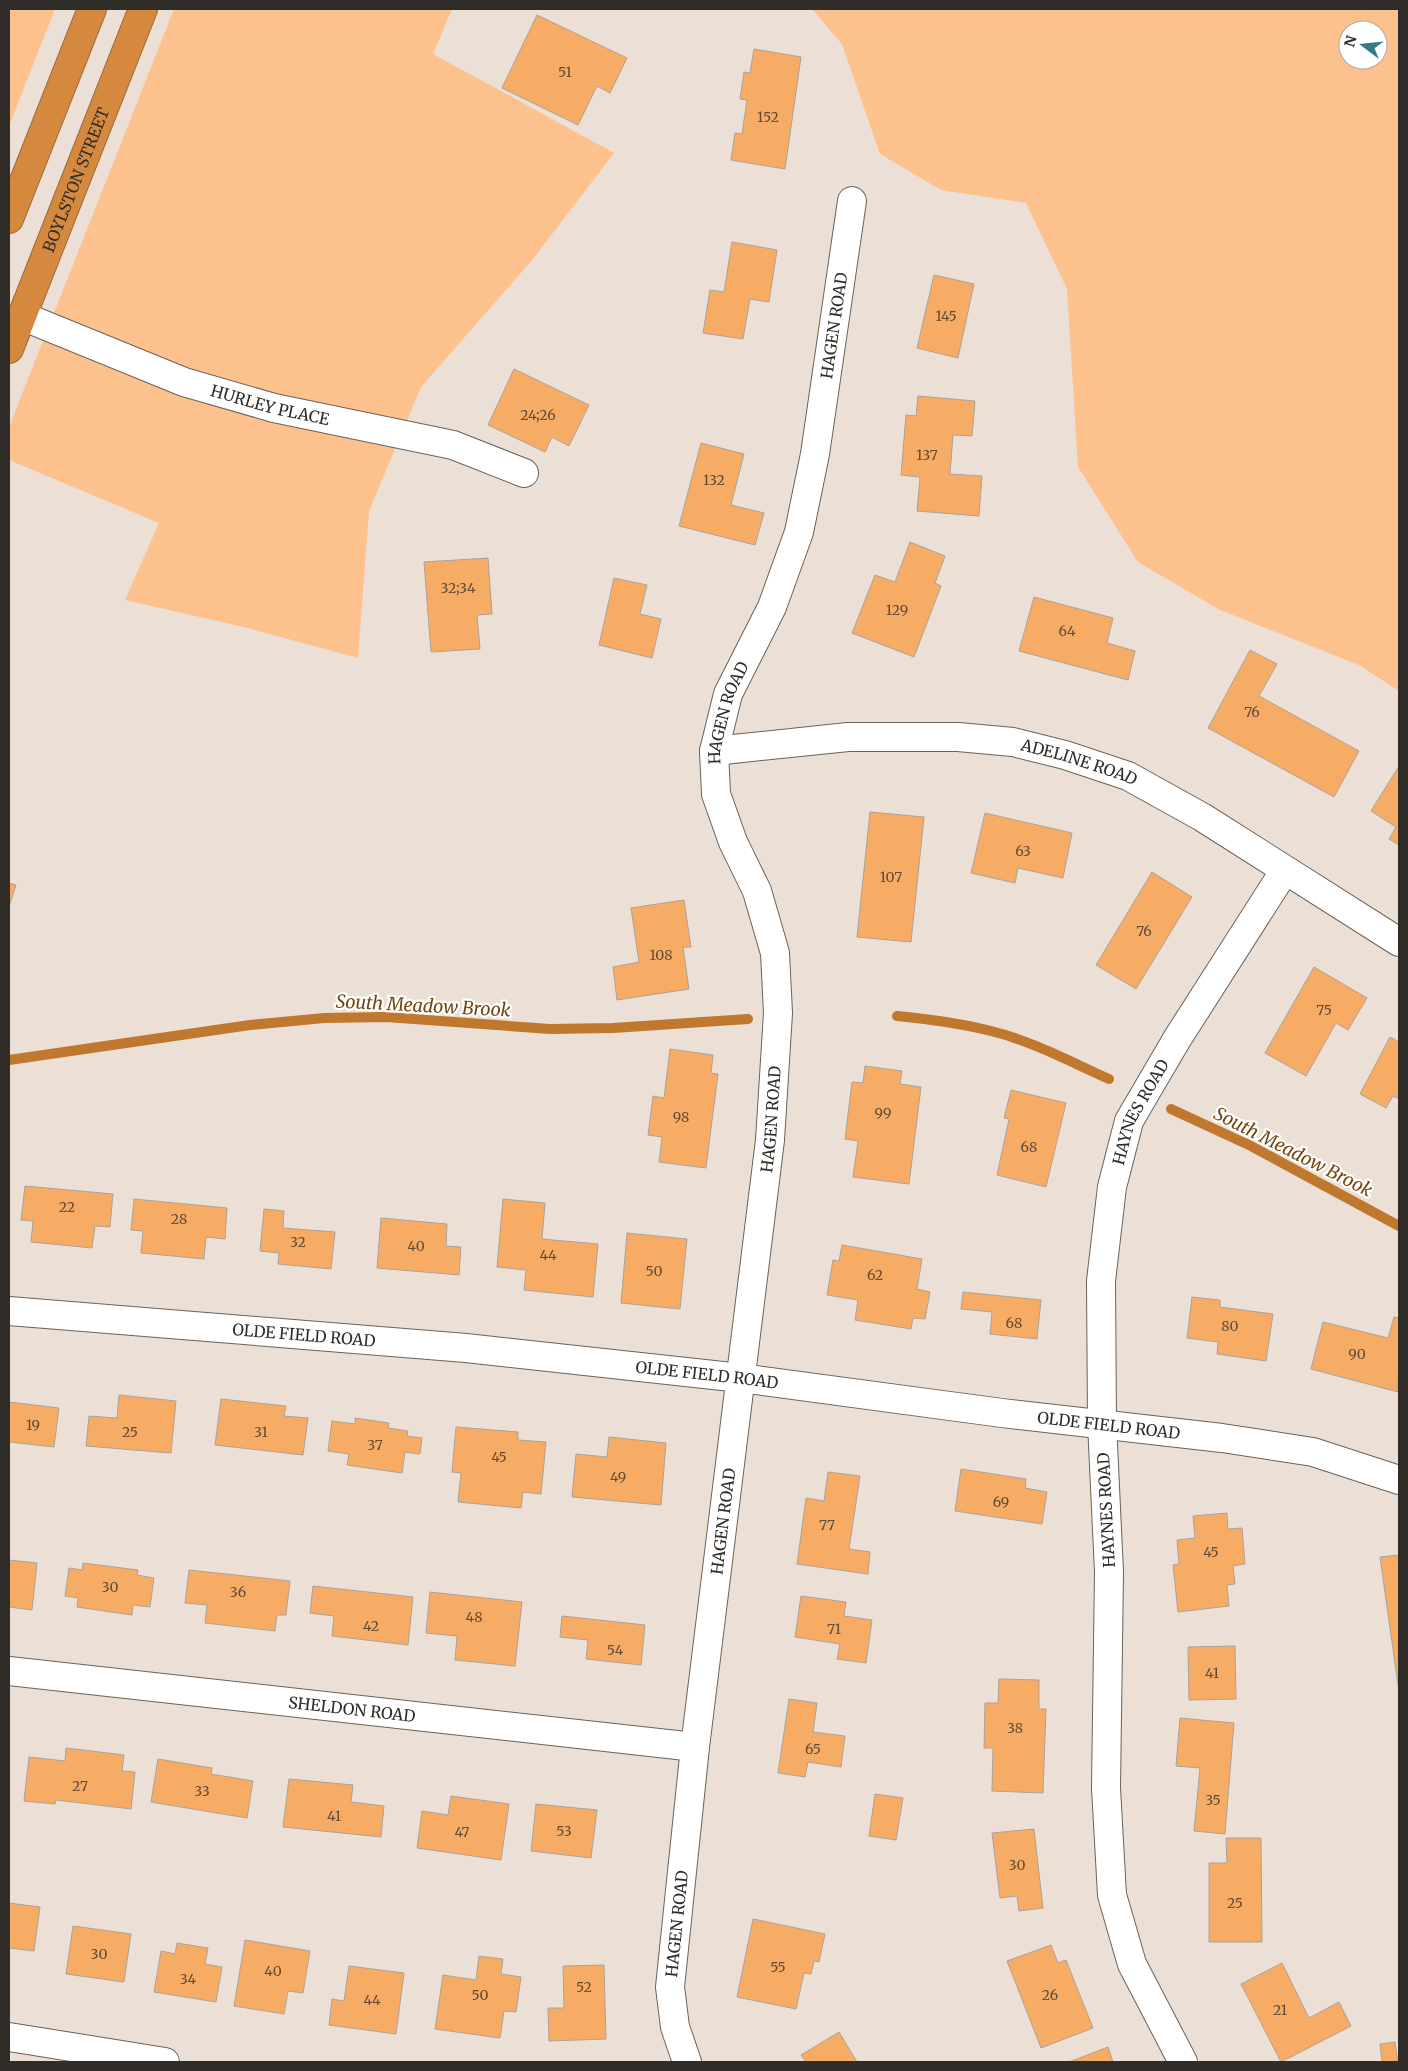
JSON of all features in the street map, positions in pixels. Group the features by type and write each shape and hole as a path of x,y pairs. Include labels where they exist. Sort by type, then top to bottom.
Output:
{"highway":[{"path":"9,219 92,9"},
{"name":"BOYLSTON STREET","path":"9,349 143,9"}],"street":[{"name":"HAGEN ROAD","path":"687,2062 675,2027 670,1987 695,1747 770,1140 778,1013 775,953 757,891 733,842 716,794 714,751 728,694 772,607 798,532 815,454 852,201"},
{"name":"HURLEY PLACE","path":"22,316 184,382 274,408 453,445 524,473"},
{"name":"ADELINE ROAD","path":"714,751 848,737 958,737 1014,742 1065,755 1128,776 1202,817 1399,942"},
{"name":"HAYNES ROAD","path":"1184,2062 1132,1964 1112,1895 1106,1788 1109,1572 1102,1423 1101,1281 1112,1187 1129,1121 1177,1040 1285,870"},
{"name":"OLDE FIELD ROAD","path":"9,1311 476,1348 742,1378 1002,1413 1222,1438 1313,1452 1399,1480"},
{"name":"SHELDON ROAD","path":"9,1671 695,1747"},
{"path":"9,2037 165,2062"}],"shaded area":[{"path":"12,9 55,9 9,126 9,15"},
{"path":"174,9 452,9 433,54 614,153 533,259 421,387 369,511 358,658 244,627 125,600 159,523 9,460 9,427"},
{"path":"812,9 1399,9 1399,691 1359,665 1220,610 1138,562 1078,467 1067,289 1026,203 941,190 880,154 842,44"}],"building":[{"path":"537,15 627,58 610,93 597,86 578,125 502,88"},
{"path":"754,49 801,57 785,169 731,160 735,133 742,134 747,100 740,99 744,72 750,73"},
{"path":"732,242 777,250 769,302 750,299 743,339 703,333 710,290 724,292"},
{"path":"934,275 974,284 958,358 917,348"},
{"path":"514,369 589,405 569,446 552,437 545,452 488,425"},
{"path":"918,396 975,401 972,436 953,435 950,474 982,476 979,516 917,511 920,477 901,475 906,415 916,416"},
{"path":"701,443 744,454 731,505 764,513 755,545 679,526"},
{"path":"910,542 945,556 935,583 941,586 914,657 852,633 875,575 895,582"},
{"path":"488,558 492,614 477,615 480,649 431,652 424,562"},
{"path":"614,578 647,585 640,614 661,619 652,658 599,645"},
{"path":"1034,597 1113,618 1107,643 1135,651 1128,680 1019,651"},
{"path":"1250,650 1277,664 1259,696 1359,751 1334,797 1208,728"},
{"path":"1399,766 1399,845 1389,839 1396,827 1371,811"},
{"path":"870,812 924,817 911,942 857,937"},
{"path":"985,813 1072,833 1063,878 1018,868 1015,883 971,873"},
{"path":"1152,872 1192,897 1136,989 1096,965"},
{"path":"9,883 16,885 9,907"},
{"path":"684,900 691,947 683,947 689,989 617,1000 613,967 639,962 631,908"},
{"path":"1314,967 1367,998 1348,1030 1336,1023 1306,1076 1265,1053"},
{"path":"1390,1037 1399,1042 1399,1099 1393,1096 1386,1108 1360,1094"},
{"path":"670,1049 713,1055 711,1073 718,1074 706,1168 659,1162 662,1137 648,1135 653,1096 664,1098"},
{"path":"865,1066 902,1071 900,1084 921,1087 909,1184 853,1177 858,1141 845,1139 852,1082 863,1083"},
{"path":"1011,1090 1066,1103 1046,1187 997,1175 1009,1119 1004,1118"},
{"path":"25,1186 113,1194 110,1227 95,1226 92,1248 31,1242 33,1221 21,1220"},
{"path":"134,1199 227,1208 225,1239 206,1237 204,1259 141,1253 143,1231 131,1230"},
{"path":"503,1199 545,1203 542,1239 598,1244 593,1297 524,1290 526,1270 497,1267"},
{"path":"264,1209 284,1211 283,1228 335,1232 331,1269 278,1264 279,1253 260,1251"},
{"path":"381,1218 447,1224 446,1246 461,1247 459,1275 377,1268"},
{"path":"627,1233 687,1239 680,1309 621,1303"},
{"path":"842,1245 922,1259 917,1289 930,1292 925,1319 913,1318 911,1329 855,1320 858,1300 827,1295 833,1260 839,1261"},
{"path":"963,1292 1041,1300 1037,1339 990,1334 992,1312 961,1309"},
{"path":"1192,1297 1220,1300 1220,1307 1273,1314 1266,1361 1217,1354 1218,1342 1187,1338"},
{"path":"1394,1317 1399,1318 1398,1392 1311,1369 1323,1322 1388,1338"},
{"path":"119,1395 176,1401 171,1453 86,1446 89,1416 117,1418"},
{"path":"221,1399 286,1406 284,1416 308,1418 303,1455 215,1445"},
{"path":"9,1402 59,1408 54,1447 9,1442"},
{"path":"355,1418 389,1423 388,1428 408,1431 407,1436 422,1438 420,1454 405,1452 402,1473 347,1465 349,1454 328,1451 332,1421 355,1424"},
{"path":"456,1427 518,1432 518,1440 546,1442 541,1494 523,1492 521,1508 458,1502 461,1473 452,1472"},
{"path":"609,1437 666,1443 661,1505 572,1497 576,1454 607,1457"},
{"path":"961,1469 1026,1479 1025,1488 1047,1492 1042,1524 955,1511"},
{"path":"828,1472 860,1476 849,1549 870,1552 868,1574 797,1564 806,1498 824,1501"},
{"path":"1227,1513 1228,1529 1242,1528 1245,1564 1233,1566 1235,1584 1227,1585 1229,1606 1178,1612 1173,1565 1179,1564 1177,1540 1195,1538 1193,1516"},
{"path":"1399,1555 1399,1692 1380,1557"},
{"path":"9,1560 37,1563 32,1610 9,1607"},
{"path":"83,1563 138,1570 137,1575 154,1578 150,1607 133,1605 132,1615 77,1607 78,1598 65,1596 69,1568 82,1570"},
{"path":"189,1570 290,1581 286,1615 277,1615 275,1631 205,1623 207,1605 185,1603"},
{"path":"313,1586 413,1597 408,1645 332,1636 334,1616 310,1613"},
{"path":"430,1592 522,1602 515,1666 455,1660 457,1636 426,1633"},
{"path":"801,1596 846,1602 844,1616 872,1620 866,1663 837,1659 840,1644 795,1637"},
{"path":"562,1616 645,1625 641,1665 586,1659 588,1640 560,1637"},
{"path":"1235,1646 1236,1699 1189,1700 1188,1647"},
{"path":"999,1679 1039,1680 1039,1709 1046,1709 1043,1793 992,1791 993,1748 984,1748 985,1703 998,1703"},
{"path":"789,1699 817,1703 813,1732 845,1736 841,1767 808,1762 805,1777 778,1773"},
{"path":"1180,1718 1234,1723 1225,1834 1194,1831 1200,1768 1176,1766"},
{"path":"66,1748 124,1755 122,1771 135,1772 131,1809 56,1800 55,1804 24,1801 29,1757 65,1761"},
{"path":"158,1759 212,1768 211,1774 253,1781 247,1818 151,1802"},
{"path":"289,1779 353,1785 351,1802 384,1806 381,1837 283,1827"},
{"path":"875,1794 903,1798 896,1840 869,1836"},
{"path":"451,1796 509,1804 501,1860 417,1848 422,1811 448,1815"},
{"path":"536,1804 597,1810 591,1858 531,1851"},
{"path":"1034,1829 1043,1908 1019,1911 1017,1896 1000,1898 992,1833"},
{"path":"1226,1838 1261,1838 1262,1942 1209,1942 1209,1863 1227,1863"},
{"path":"9,1903 40,1907 34,1951 9,1948"},
{"path":"753,1919 825,1934 819,1962 814,1961 811,1974 804,1973 796,2009 737,1997"},
{"path":"73,1926 131,1934 124,1982 66,1974"},
{"path":"245,1940 310,1951 303,1993 288,1991 284,2014 234,2006"},
{"path":"177,1943 208,1948 205,1964 222,1967 216,2002 154,1992 161,1951 175,1954"},
{"path":"1051,1945 1058,1963 1066,1960 1093,2028 1041,2048 1007,1961"},
{"path":"479,1956 503,1959 501,1974 521,1977 516,2012 504,2011 500,2038 435,2029 443,1975 476,1980"},
{"path":"1282,1963 1309,2018 1339,2002 1351,2026 1281,2062 1241,1984"},
{"path":"604,1965 606,2039 549,2041 548,2008 564,2008 563,1966"},
{"path":"349,1966 404,1973 396,2034 329,2025 332,1999 344,2001"},
{"path":"839,2032 857,2062 806,2062 801,2055"},
{"path":"1395,2042 1398,2062 1382,2062 1380,2044"},
{"path":"1108,2047 1113,2062 1069,2062"}],"waterway":[{"name":"South Meadow Brook","path":"897,1016 979,1028 1006,1035 1051,1052 1109,1079"},
{"name":"South Meadow Brook","path":"9,1060 250,1025 324,1018 386,1017 550,1029 613,1028 748,1019"},
{"name":"South Meadow Brook","path":"1171,1109 1251,1146 1399,1226"}]}
